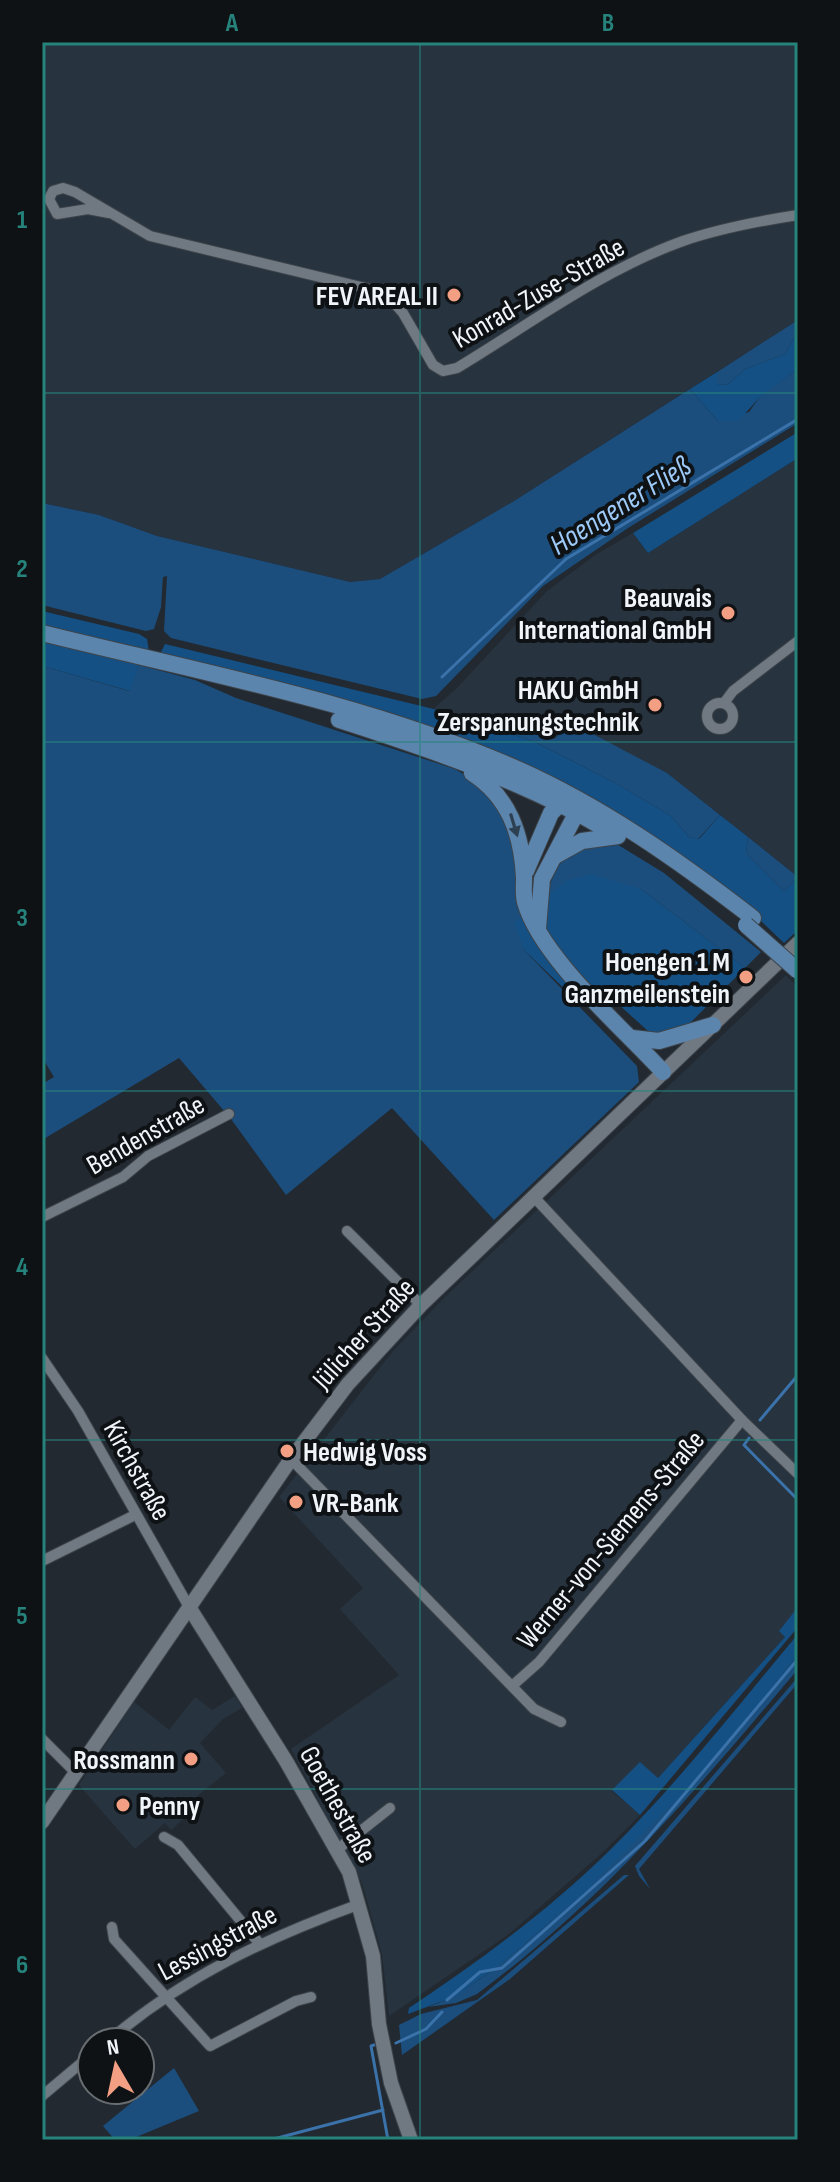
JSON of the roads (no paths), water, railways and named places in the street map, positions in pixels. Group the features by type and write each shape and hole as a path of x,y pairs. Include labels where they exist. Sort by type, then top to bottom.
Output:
{"main road":[{"path":"42,633 178,667 451,743 571,802 671,857 798,962"},
{"path":"178,667 441,752 571,802 750,921 798,971"},
{"path":"441,752 486,782 503,800 517,833 525,902 538,929 557,959 663,1072"},
{"path":"538,929 540,888 571,802"},
{"path":"524,879 528,862 571,802"},
{"path":"551,860 582,841 618,836"},
{"name":"Jülicher Straße","path":"42,1822 291,1459 348,1384 421,1305 798,943"},
{"path":"632,1038 659,1041 713,1025"},
{"name":"Goethestraße","path":"189,1607 218,1647 338,1849 360,1904 373,1956 385,2057 396,2103 411,2140"}],"street":[{"name":"Konrad-Zuse-Straße","path":"109,213 88,209 57,214 49,199 53,191 63,188 109,213 150,236 374,290 389,297 433,365 443,371 457,368 628,265 683,241 741,224 798,215"},
{"path":"724,703 733,691 798,641"},
{"name":"Bendenstraße","path":"42,1217 123,1177 148,1156 229,1114"},
{"name":"Werner-von-Siemens-Straße","path":"534,1197 742,1420 798,1474"},
{"path":"347,1231 421,1305"},
{"name":"Kirchstraße","path":"42,1358 78,1411 189,1607"},
{"name":"Werner-von-Siemens-Straße","path":"512,1686 539,1662 742,1420"},
{"name":"Werner-von-Siemens-Straße","path":"291,1459 534,1709 561,1722"},
{"path":"42,1561 135,1515"},
{"path":"42,1739 76,1773"},
{"path":"338,1849 390,1808"},
{"path":"164,1837 178,1845 259,1943"},
{"name":"Lessingstraße","path":"127,2026 163,1997 259,1943 360,1904"},
{"path":"112,1927 114,1939 210,2046 296,2001 311,1997"},
{"path":"42,2096 76,2067"}],"waterway":[{"name":"Hoengener Fließ","path":"442,677 566,559 798,419"},
{"path":"760,1420 798,1375"},
{"path":"749,1438 744,1445 798,1500"},
{"path":"447,2000 480,1972 502,1968 645,1841 798,1659"},
{"path":"396,2043 426,2029 442,2012"},
{"path":"374,2045 371,2046 388,2140"},
{"path":"270,2140 383,2110"}],"place":[{"name":"FEV AREAL II","path":"454,295"},
{"name":"Beauvais International GmbH","path":"728,613"},
{"name":"HAKU GmbH Zerspanungstechnik","path":"655,705"},
{"name":"Hoengen 1 M Ganzmeilenstein","path":"746,977"},
{"name":"Hedwig Voss","path":"287,1451"},
{"name":"VR-Bank","path":"296,1502"},
{"name":"Rossmann","path":"191,1759"},
{"name":"Penny","path":"123,1805"}]}
